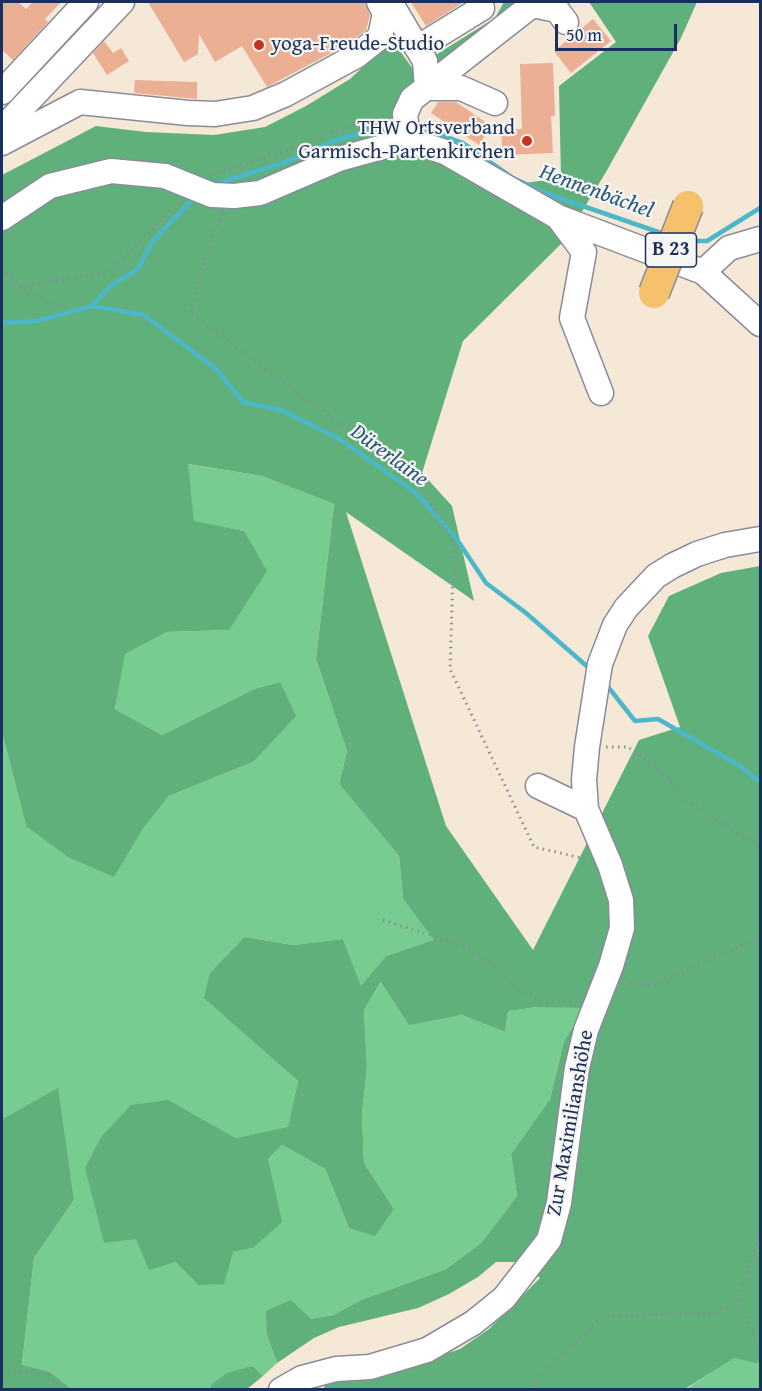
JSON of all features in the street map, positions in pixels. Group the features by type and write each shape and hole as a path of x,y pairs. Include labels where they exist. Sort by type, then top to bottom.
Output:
{"main road":[{"name":"B 23","path":"654,293 688,206"}],"street":[{"path":"2,92 86,2"},
{"path":"2,129 122,2"},
{"path":"2,142 80,102 215,114 253,108 286,94 356,56 380,37 385,13 379,2"},
{"path":"390,2 424,61 427,88"},
{"path":"417,48 482,8 478,2"},
{"path":"406,129 412,99 532,5 557,10 566,22"},
{"path":"427,88 461,88 495,103"},
{"path":"2,218 50,186 111,171 165,176 211,189 260,194 406,129"},
{"path":"406,129 558,217 703,272 760,324"},
{"path":"558,217 584,252 572,318 602,393"},
{"path":"703,272 729,248 760,239"},
{"name":"Zur Maximilianshöhe","path":"281,1389 302,1378 336,1369 370,1367 427,1350 474,1323 504,1298 549,1240 558,1203 577,1068 586,1030 611,966 622,928 621,900 610,865 586,809 584,780 587,747 600,664 615,625 626,608 657,576 697,554 725,545 760,539"},
{"path":"538,786 586,809"}],"path":[{"path":"21,287 109,272 211,189 327,133 377,118 406,129"},
{"path":"211,189 211,238 190,313 418,481 454,542 450,669 534,847 610,865"},
{"path":"2,269 21,287 57,306"},
{"path":"587,747 628,747 670,778 682,798 760,847"},
{"path":"383,920 468,947 518,989 544,1003 583,1001 596,1004"},
{"path":"611,966 631,984 654,985 760,937"},
{"path":"760,1231 738,1300 760,1346"},
{"path":"530,1389 538,1378 597,1321 607,1316 715,1313 738,1300"},
{"path":"2,1377 22,1371 46,1372 64,1389"}],"green space":[{"path":"504,2 537,2 427,88 408,140 503,186 561,178 559,86 616,42 589,2 697,2 681,38 606,172 564,241 463,341 422,473 452,506 474,601 346,512 446,826 533,950 639,740 680,727 648,636 669,596 721,573 760,566 760,1364 734,1358 685,1389 323,1389 329,1380 401,1369 460,1349 489,1329 540,1278 521,1262 496,1262 478,1277 449,1294 418,1308 339,1327 314,1338 277,1363 267,1335 266,1311 291,1300 311,1319 333,1315 361,1300 446,1269 481,1243 517,1196 511,1154 550,1099 564,1041 584,1008 538,1007 508,1011 505,1032 462,1015 409,1025 381,982 364,1010 367,1068 362,1114 364,1163 394,1209 375,1236 349,1228 325,1169 282,1145 268,1159 282,1222 253,1248 233,1252 224,1284 198,1285 175,1262 149,1270 136,1239 104,1243 85,1168 101,1137 131,1105 169,1100 236,1138 288,1127 298,1081 204,998 210,973 245,937 293,945 343,939 361,986 386,956 434,940 403,899 399,856 339,784 347,751 316,659 334,504 262,476 188,464 194,521 244,531 267,571 229,630 167,632 125,654 115,709 162,735 254,689 280,682 296,716 253,762 169,796 142,830 114,877 68,857 26,826 2,732 2,175 96,126 146,132 214,135 265,127 306,106 350,79 392,40 413,69 495,18"},
{"path":"187,464 262,476 334,504 316,659 347,751 339,784 399,856 403,899 435,940 386,956 361,987 343,939 293,945 245,937 205,998 298,1081 288,1128 236,1138 169,1100 137,1239 175,1262 198,1285 233,1252 253,1248 268,1159 282,1145 325,1169 349,1228 394,1209 364,1163 362,1114 367,1068 364,1010 382,981 409,1024 462,1015 505,1032 508,1011 538,1007 584,1007 564,1041 550,1099 511,1154 517,1196 481,1243 446,1269 361,1300 333,1315 311,1319 267,1335 277,1363 263,1376 253,1366 211,1385 211,1389 72,1389 50,1372 22,1366 34,1258 74,1200 57,1089 2,1119 2,732 26,826 142,830 169,796 253,762 280,682 254,689 162,735 115,709 124,654 167,632 229,630 244,531 194,522"},
{"path":"58,1088 74,1200 34,1258 22,1365 50,1372 72,1389 2,1389 2,1119"},
{"path":"734,1357 760,1364 760,1389 685,1390"},
{"path":"253,1366 263,1376 247,1389 211,1389 211,1385 227,1373"}],"building":[{"path":"2,2 18,2 26,9 33,2 61,2 45,19 48,22 13,60 2,50"},
{"path":"148,2 365,2 370,15 366,30 350,43 267,87 242,46 215,62 199,34 198,54 184,62"},
{"path":"411,2 464,2 426,26"},
{"path":"593,19 611,41 571,73 554,51"},
{"path":"104,41 113,53 121,48 129,61 107,75 93,53"},
{"path":"553,63 555,116 551,116 553,153 503,155 501,130 522,129 520,64"},
{"path":"135,80 197,82 197,99 134,93"},
{"path":"438,102 456,102 491,126 479,145 431,113"}],"waterway":[{"name":"Hennenbächel","path":"412,124 463,143 513,178 545,193 667,235"},
{"name":"Hennenbächel","path":"212,185 286,162 334,141 381,127 398,125"},
{"name":"Hennenbächel","path":"92,306 109,287 138,269 152,242 196,196"},
{"name":"Hennenbächel","path":"686,241 707,241 760,208"},
{"name":"Dürerlaine","path":"2,323 37,321 92,306 144,315 216,369 243,402 281,410 338,438 416,493 456,538 486,583 526,613 590,669"},
{"name":"Dürerlaine","path":"605,683 635,721 658,719 740,766 760,782"}],"place":[{"name":"yoga-Freude-Studio","path":"259,45"},
{"name":"THW Ortsverband Garmisch-Partenkirchen","path":"527,141"}]}
